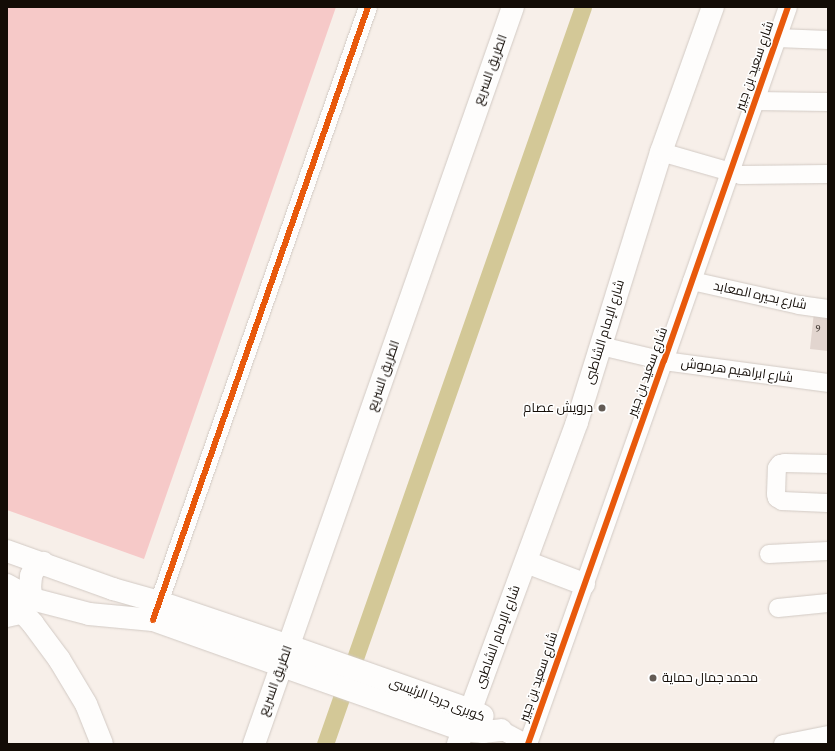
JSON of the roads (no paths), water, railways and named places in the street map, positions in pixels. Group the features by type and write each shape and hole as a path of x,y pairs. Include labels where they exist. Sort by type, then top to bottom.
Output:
{"main road":[{"name":"الطريق السريع","path":"254,744 513,7"},
{"name":"شارع الإمام الشاطبى","path":"464,728 574,429 662,152 713,7"},
{"path":"7,551 113,589 166,614"},
{"path":"526,562 584,584"},
{"path":"21,610 30,588 31,576 34,569 43,563"},
{"path":"7,585 21,610"},
{"path":"7,595 21,610 59,659 86,704 102,744"},
{"path":"21,610 89,614 166,614"},
{"name":"كوبرى جرجا الرئيسى","path":"166,614 424,705 464,728 487,719 501,730"}],"street":[{"path":"166,614 368,7"},
{"name":"شارع سعيد بن جبير","path":"527,744 664,362 788,7"},
{"path":"777,38 828,40"},
{"path":"755,101 828,102"},
{"path":"662,152 730,173 751,176 828,174"},
{"name":"شارع بحيره المعابد","path":"692,281 798,305 828,309"},
{"name":"شارع ابراهيم هرموش","path":"600,346 664,362 828,383"},
{"path":"827,503 782,501 777,498 776,494 777,468 780,464 828,464"},
{"path":"769,554 828,551"},
{"path":"778,608 828,603"},
{"path":"501,730 527,744"},
{"path":"783,744 828,735"}],"waterway":[{"path":"325,744 583,7"}],"place":[{"name":"درويش عصام","path":"602,408"},
{"name":"محمد جمال حماية","path":"653,678"}]}
